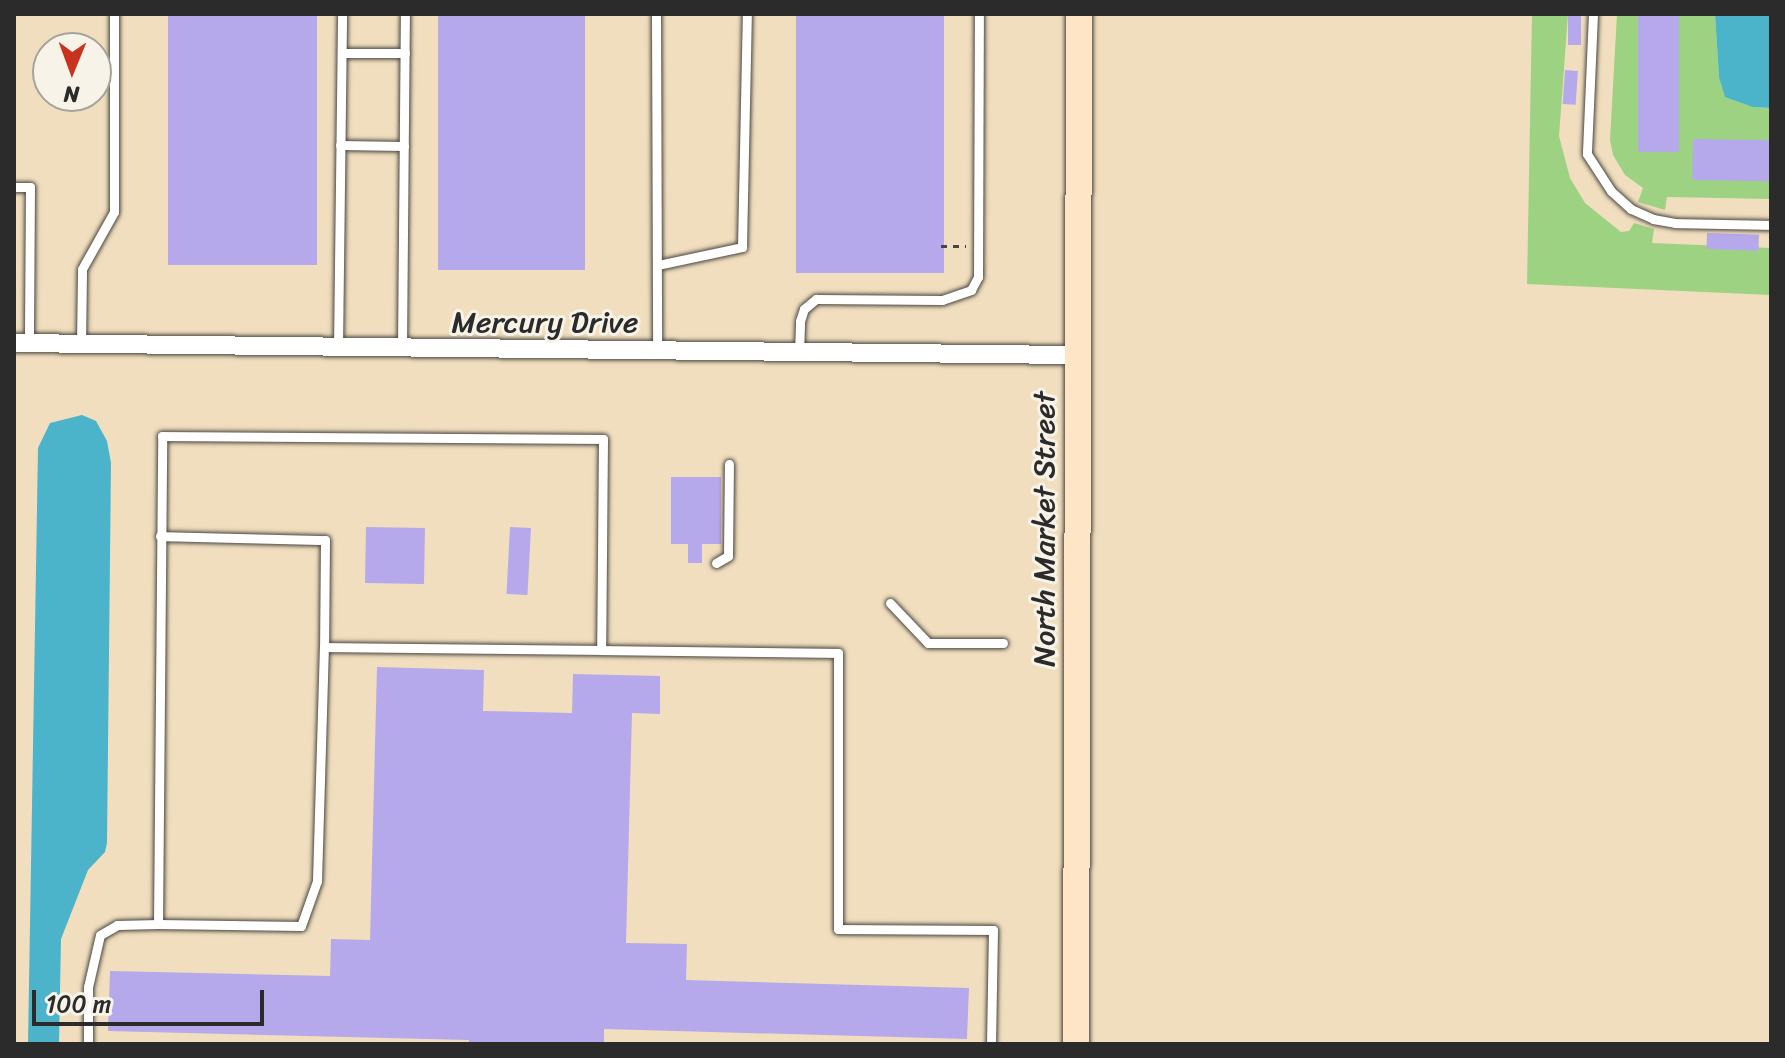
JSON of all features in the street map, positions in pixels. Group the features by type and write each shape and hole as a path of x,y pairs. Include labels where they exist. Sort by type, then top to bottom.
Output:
{"main road":[{"name":"North Market Street","path":"1076,1044 1079,14"}],"street":[{"name":"Mercury Drive","path":"22,343 1076,355"}],"lane":[{"path":"81,344 82,269 114,212 114,14"},
{"path":"338,348 342,14"},
{"path":"402,348 405,14"},
{"path":"656,14 657,351"},
{"path":"658,265 742,247 747,14"},
{"path":"799,353 800,321 804,309 816,299 942,300 971,290 978,277 979,14"},
{"path":"1593,14 1587,154 1611,191 1631,209 1653,219 1675,223 1771,225"},
{"path":"342,53 405,53"},
{"path":"340,145 404,146"},
{"path":"14,187 30,187 22,343"},
{"path":"158,924 162,436 603,439 601,650"},
{"path":"716,563 728,556 729,464"},
{"path":"88,1044 88,987 100,935 117,925 301,926 317,881 325,540 160,536"},
{"path":"890,603 928,643 1003,643"},
{"path":"324,647 838,653 838,929 993,930 991,1044"}],"path":[{"path":"941,246 978,246"}],"green space":[{"path":"1532,14 1568,14 1559,136 1570,178 1585,203 1621,232 1629,231 1634,223 1654,229 1652,243 1771,248 1771,295 1527,284"},
{"path":"1617,14 1715,14 1719,77 1753,107 1771,108 1771,199 1667,197 1665,210 1638,202 1643,188 1625,175 1613,155 1610,140"}],"water":[{"path":"1715,14 1771,14 1771,108 1753,107 1725,97 1719,77"},
{"path":"82,415 96,421 107,441 111,463 107,843 105,852 88,870 61,939 59,1044 28,1044 38,448 50,423"}],"building":[{"path":"168,14 317,14 317,265 168,265"},
{"path":"438,14 585,14 585,270 438,270"},
{"path":"796,14 944,14 944,273 796,273"},
{"path":"1568,14 1581,14 1581,45 1568,45"},
{"path":"1638,14 1679,14 1679,152 1638,152"},
{"path":"1565,70 1578,71 1576,105 1563,104"},
{"path":"1693,139 1771,140 1770,181 1692,180"},
{"path":"1707,233 1759,235 1758,251 1706,249"},
{"path":"671,477 721,477 721,544 702,544 702,563 688,563 688,544 671,544"},
{"path":"366,527 425,528 424,584 365,583"},
{"path":"510,527 531,528 527,595 506,594"},
{"path":"377,667 484,670 483,711 572,713 573,674 660,676 660,714 632,713 626,943 687,944 686,980 969,988 967,1039 604,1029 604,1044 469,1044 469,1040 108,1031 110,971 330,976 331,939 370,940"}]}
